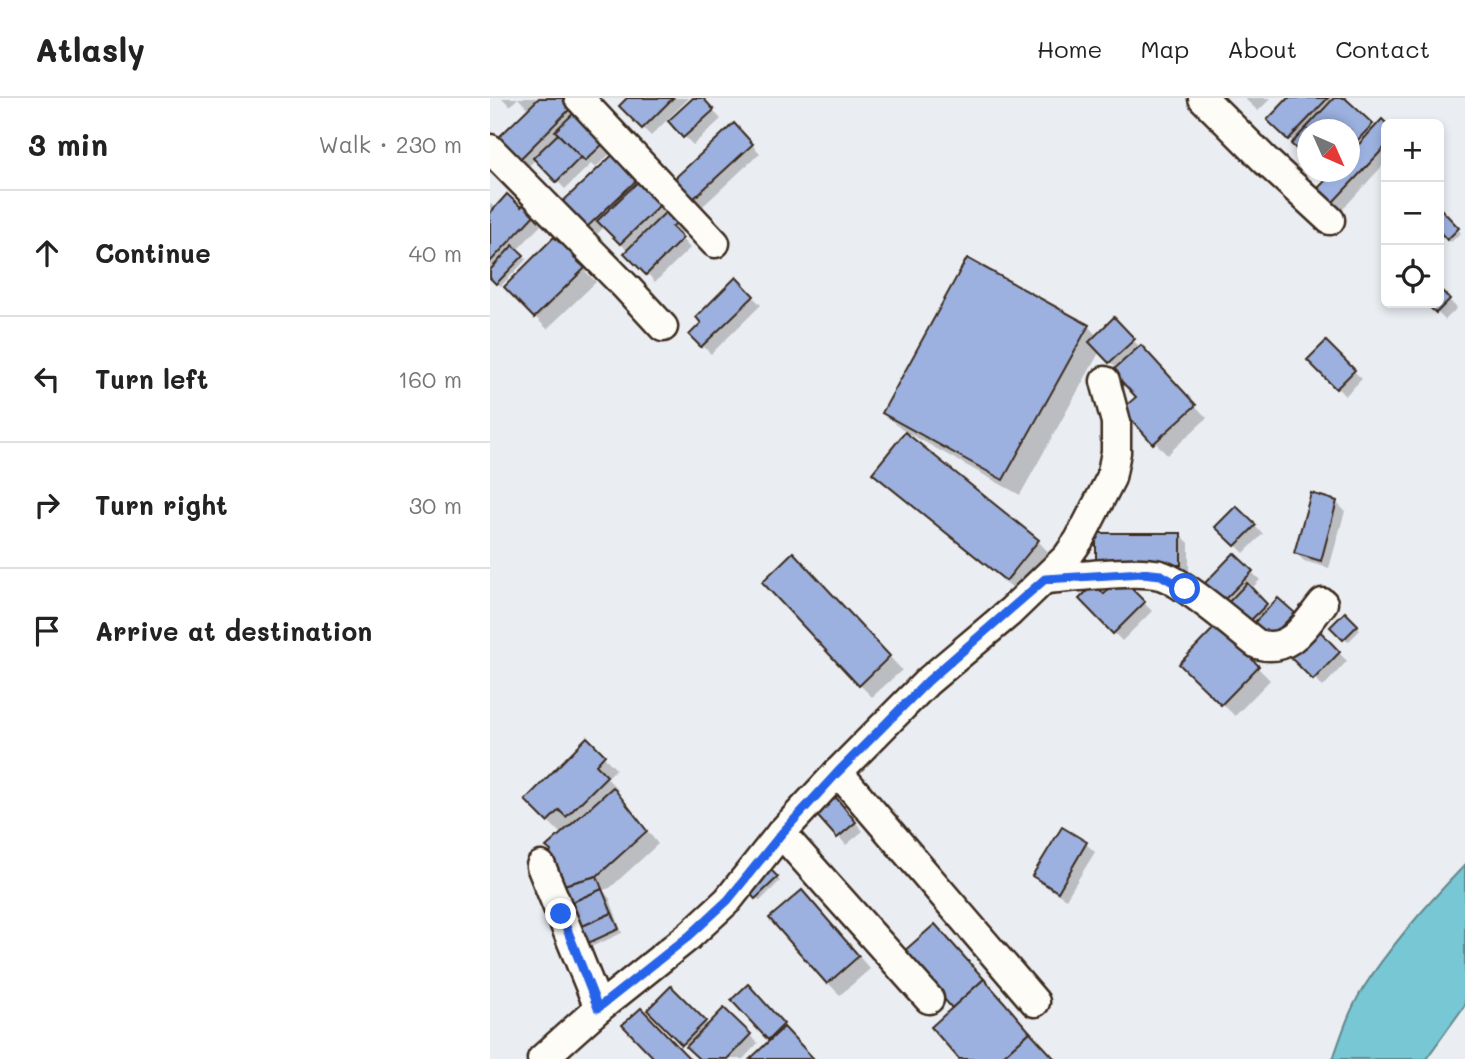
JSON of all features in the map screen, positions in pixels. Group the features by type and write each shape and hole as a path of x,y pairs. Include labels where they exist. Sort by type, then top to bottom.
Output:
{"street":[{"path":"579,98 715,243"},
{"path":"1203,98 1266,162 1330,220"},
{"path":"490,149 663,327"},
{"path":"542,1059 598,1008 689,936 728,900 782,833 838,772 928,681 1067,557 1079,540 1111,478 1116,452 1116,422 1105,380"},
{"path":"1045,579 1142,573 1161,575 1185,589 1257,644 1268,648 1282,646 1294,638 1323,603"},
{"path":"838,772 1035,1002"},
{"path":"782,833 929,999"},
{"path":"541,866 598,1008"}],"water":[{"path":"1465,865 1465,1005 1426,1059 1333,1059 1353,1006 1372,974 1410,925"}],"building":[{"path":"539,98 574,98 577,102 518,161 497,139"},
{"path":"627,98 673,98 642,129 619,106"},
{"path":"693,98 703,98 714,110 683,138 668,121"},
{"path":"1288,98 1328,98 1308,119 1297,119 1297,131 1288,140 1267,120"},
{"path":"1334,98 1345,98 1373,124 1360,138 1360,119 1314,119"},
{"path":"576,111 606,141 585,161 555,131"},
{"path":"1381,120 1381,151 1360,173 1360,143"},
{"path":"734,123 753,144 693,199 674,179"},
{"path":"558,134 581,157 556,182 533,158"},
{"path":"1297,138 1297,150 1291,144"},
{"path":"619,149 642,175 585,229 561,203"},
{"path":"644,176 662,203 620,244 597,221"},
{"path":"1324,182 1352,182 1332,203 1317,189"},
{"path":"507,194 521,207 526,202 537,212 490,262 490,213"},
{"path":"673,205 684,216 672,227 683,238 646,275 624,253"},
{"path":"1444,212 1459,228 1447,240 1444,237"},
{"path":"554,237 559,242 564,238 579,254 574,258 585,268 534,318 504,287"},
{"path":"513,245 524,255 496,284 490,278 490,270"},
{"path":"967,258 1089,325 1003,480 882,413"},
{"path":"736,277 754,296 701,347 689,335 701,323 696,317"},
{"path":"1444,293 1450,299 1444,305"},
{"path":"1114,317 1135,339 1109,363 1089,342"},
{"path":"1326,341 1355,370 1336,389 1307,360"},
{"path":"1141,345 1196,405 1153,444 1122,409 1136,397 1112,371"},
{"path":"905,432 1039,540 1006,581 872,473"},
{"path":"1311,493 1337,501 1321,561 1294,553"},
{"path":"1236,506 1256,525 1235,546 1215,527"},
{"path":"1096,533 1181,533 1181,565 1096,565"},
{"path":"793,552 890,656 859,686 762,582"},
{"path":"1234,553 1253,571 1220,604 1202,586"},
{"path":"1121,578 1145,602 1113,634 1079,599 1094,584 1104,594"},
{"path":"1247,583 1267,604 1244,627 1223,608"},
{"path":"1278,598 1295,613 1266,642 1251,626"},
{"path":"1345,612 1358,625 1343,640 1330,627"},
{"path":"1217,625 1259,666 1221,705 1179,664"},
{"path":"1315,626 1340,652 1313,680 1287,654"},
{"path":"587,737 605,755 596,765 607,776 566,817 559,810 547,822 525,800"},
{"path":"613,787 647,831 597,876 560,886 547,862 551,851 546,847"},
{"path":"834,795 856,822 837,838 814,812"},
{"path":"1062,827 1087,842 1058,892 1032,876"},
{"path":"765,864 778,877 755,899 743,886"},
{"path":"597,876 602,889 568,904 560,886"},
{"path":"602,889 612,913 578,928 568,904"},
{"path":"802,890 859,956 827,984 769,918"},
{"path":"612,913 619,929 586,944 578,928"},
{"path":"935,924 984,979 952,1008 903,952"},
{"path":"984,979 1030,1032 1000,1059 959,1059 931,1027"},
{"path":"748,984 784,1024 768,1040 731,1000"},
{"path":"671,986 706,1021 682,1045 647,1010"},
{"path":"641,1008 690,1059 655,1059 622,1025"},
{"path":"724,1008 751,1034 727,1059 699,1059 686,1047"},
{"path":"784,1027 814,1059 750,1059"},
{"path":"1030,1032 1055,1059 1000,1059"}],"route":[{"path":"561,914 598,1008 689,936 728,900 782,833 838,772 928,681 1045,579 1142,573 1161,575 1185,589"}]}
